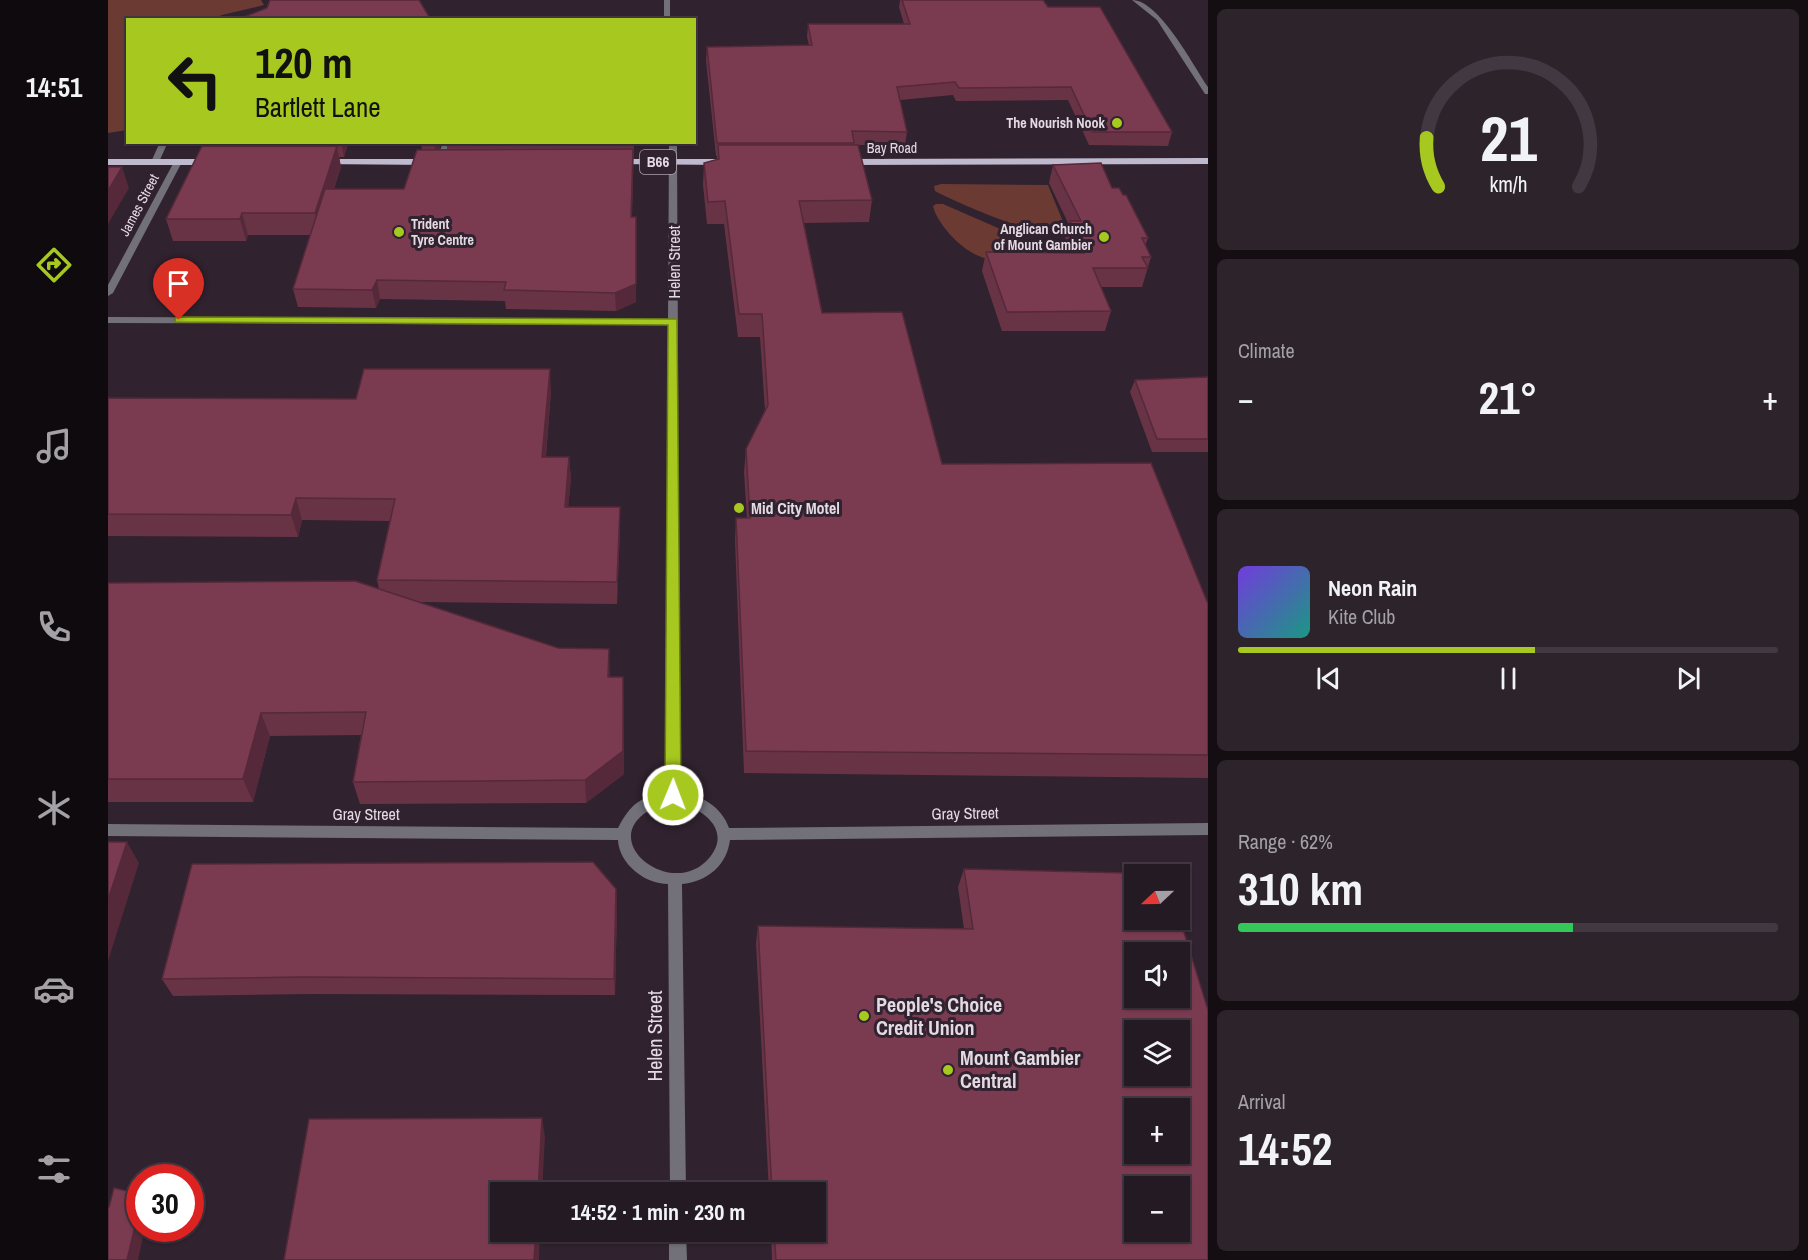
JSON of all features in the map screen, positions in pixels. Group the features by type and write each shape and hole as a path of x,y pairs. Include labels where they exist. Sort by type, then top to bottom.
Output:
{"main road":[{"name":"Bay Road","path":"828,162 1208,161"},
{"path":"108,162 226,162"},
{"path":"309,162 452,162"},
{"name":"B66","path":"604,162 733,162"}],"street":[{"path":"667,0 667,18"},
{"path":"1135,0 1159,19 1208,92"},
{"path":"155,162 164,144"},
{"path":"441,162 446,144"},
{"name":"Helen Street","path":"673,144 673,795"},
{"name":"James Street","path":"108,293 178,162"},
{"path":"108,320 674,321"},
{"path":"673,795 701,802 720,822 723,834 722,848 710,865 691,877 675,880 658,877 644,871 632,861 625,848 624,834 627,822 634,810 645,801 673,795"},
{"name":"Gray Street","path":"723,834 1208,829"},
{"name":"Gray Street","path":"108,830 624,834"},
{"name":"Helen Street","path":"675,880 678,1182"},
{"path":"678,1242 678,1260"}],"shaded area":[{"path":"108,0 261,0 264,5 216,18 126,18 126,130 108,133"},
{"path":"941,184 1048,185 1064,224 1052,231 1041,231 1010,223 935,191 934,186"},
{"path":"943,204 1021,238 1026,253 993,259 975,254 956,241 948,232 936,214 933,206"}],"building":[{"path":"270,0 419,0 430,18 241,18 267,8"},
{"path":"902,0 1043,0 1048,7 1100,7 1172,132 1092,132 1071,87 959,88 955,82 897,87 907,132 852,131 854,143 717,143 707,47 812,45 808,24 910,24"},
{"path":"718,145 858,145 872,200 799,201 822,313 902,312 942,464 1151,463 1208,604 1208,755 746,751 736,518 750,518 746,449 768,405 762,314 739,314 725,201 708,202 704,163 719,159"},
{"path":"202,146 337,146 315,213 242,213 240,219 166,219"},
{"path":"633,149 631,217 636,217 636,284 615,293 504,290 506,282 377,280 372,290 293,289 325,189 404,189 417,150"},
{"path":"1101,163 1112,188 1119,188 1123,195 1126,195 1148,238 1142,238 1151,257 1142,257 1148,268 1093,268 1111,311 1007,312 986,252 1084,253 1070,221 1081,221 1053,165"},
{"path":"108,167 122,167 108,191"},
{"path":"364,369 550,369 542,457 569,457 565,507 620,507 617,582 377,580 395,499 296,498 291,515 108,514 108,398 356,399"},
{"path":"1208,377 1208,439 1157,439 1135,380"},
{"path":"355,581 558,648 609,649 608,677 623,677 623,751 585,780 353,782 366,712 261,713 243,779 108,779 108,583"},
{"path":"108,842 127,842 108,900"},
{"path":"593,862 616,889 614,979 302,977 162,979 192,864"},
{"name":"Mount Gambier Central","path":"964,869 1124,873 1124,930 1183,930 1187,942 1124,942 1124,1008 1190,1008 1190,952 1208,1010 1208,1260 776,1260 775,1242 826,1242 826,1182 771,1182 758,926 973,929"},
{"path":"542,1118 539,1182 490,1182 490,1242 535,1242 534,1260 284,1260 309,1119"},
{"path":"114,1188 126,1191 126,1242 131,1242 127,1260 108,1260 109,1207"}],"place":[{"name":"The Nourish Nook","path":"1117,123"},
{"name":"Trident Tyre Centre","path":"399,232"},
{"name":"Anglican Church of Mount Gambier","path":"1104,237"},
{"name":"Mid City Motel","path":"739,508"},
{"name":"People's Choice Credit Union","path":"864,1016"},
{"name":"Mount Gambier Central","path":"948,1070"}],"route":[{"path":"179,320 674,321 673,795"}]}
